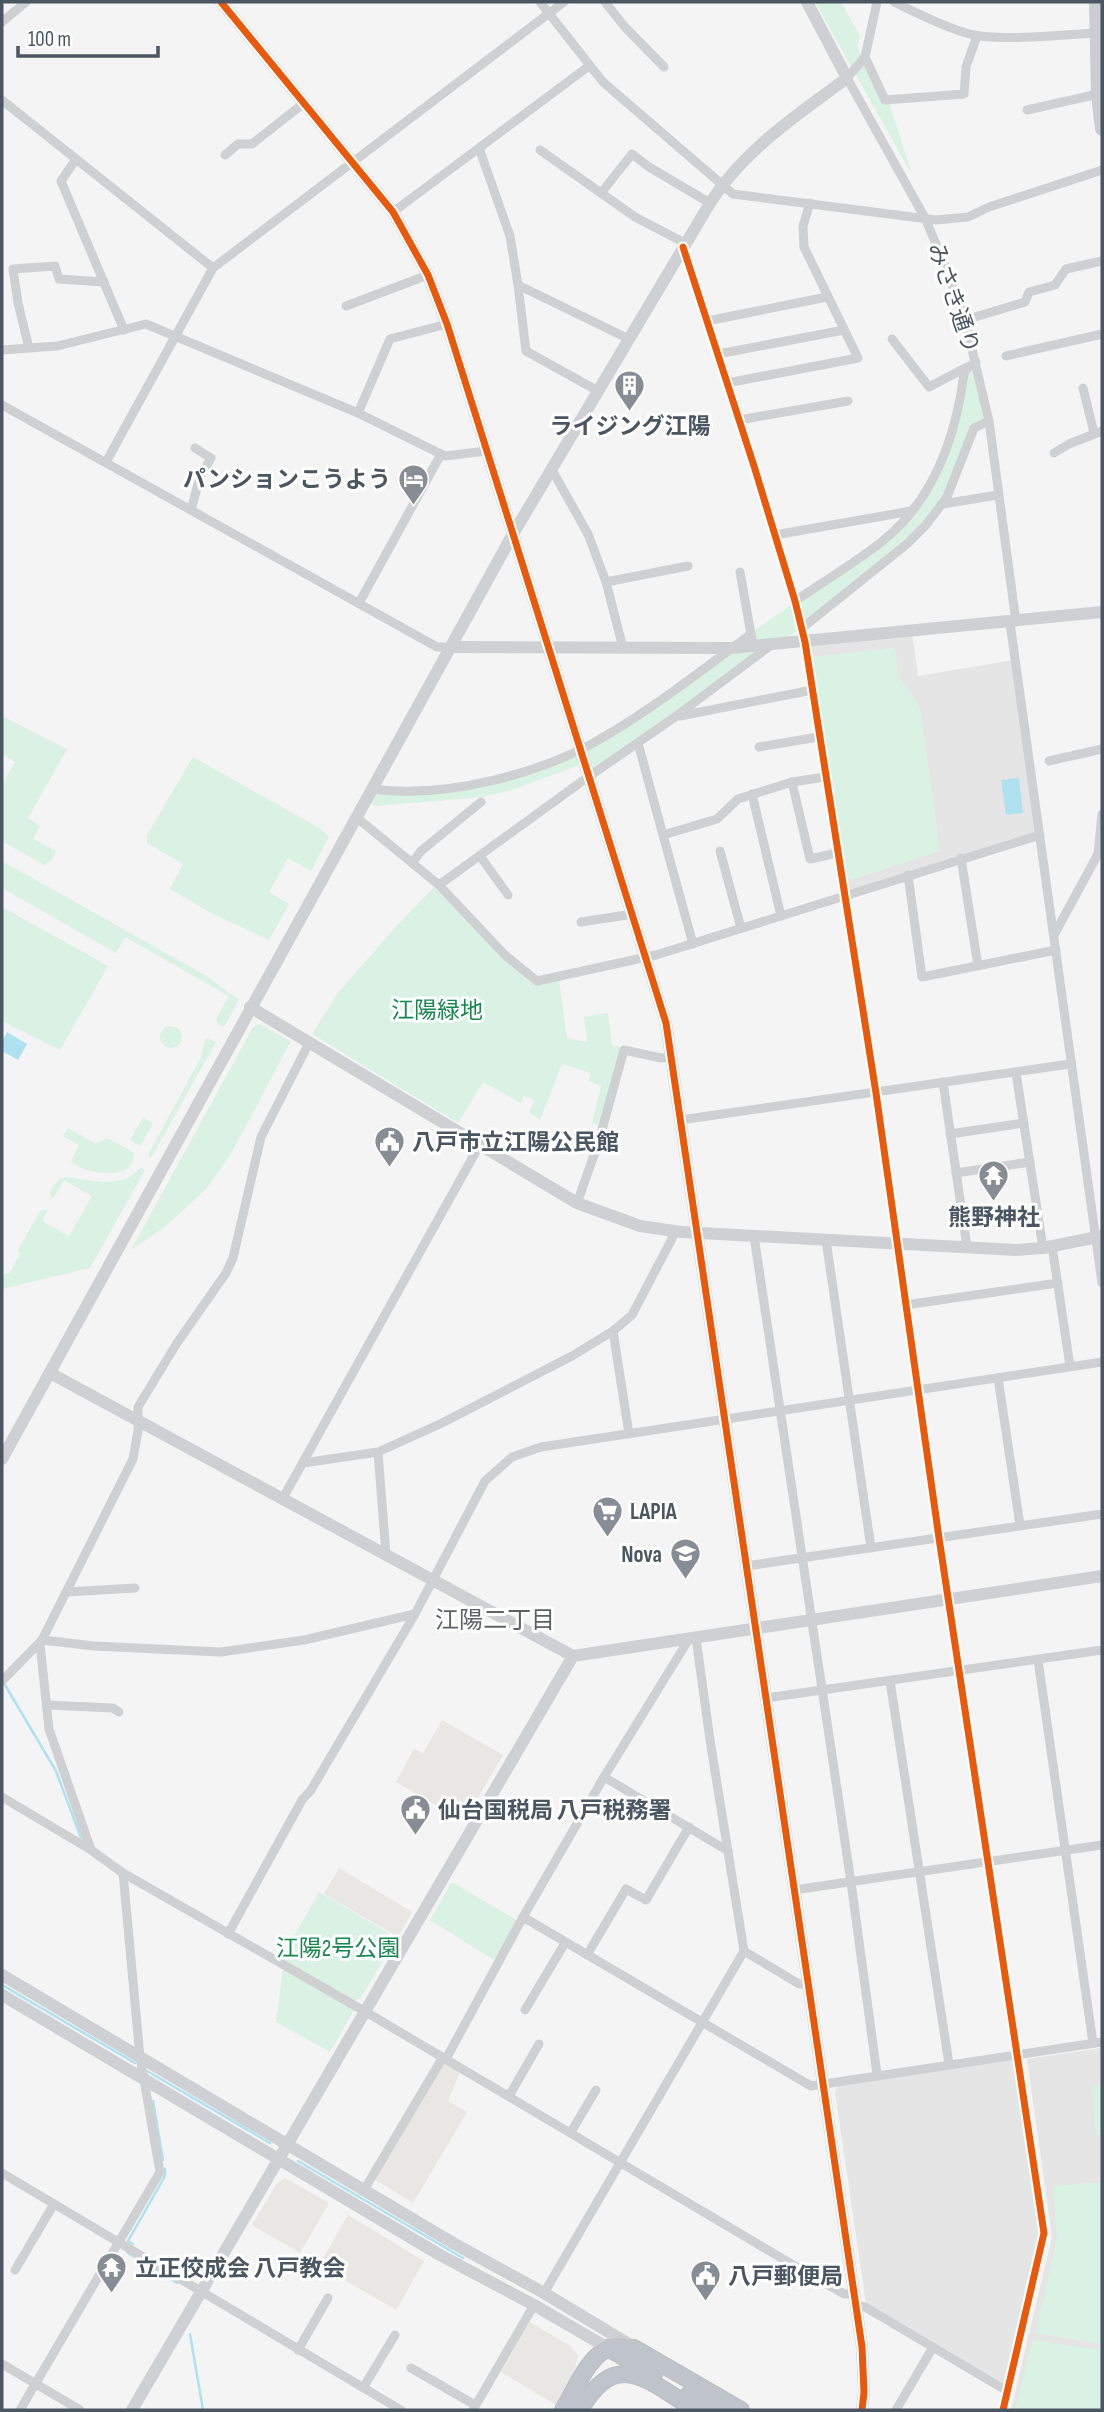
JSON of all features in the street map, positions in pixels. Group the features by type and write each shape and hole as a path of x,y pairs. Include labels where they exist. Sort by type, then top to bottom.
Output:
{"highway":[{"path":"563,2410 597,2356 608,2348 617,2346 634,2348 741,2410"},
{"path":"580,2410 603,2371 608,2348"},
{"path":"608,2348 714,2410"},
{"path":"589,2394 608,2376 627,2374 645,2381 696,2410"}],"main road":[{"path":"1096,2 1098,94 1102,129"}],"street":[{"path":"2,22 26,2"},
{"path":"221,2 393,212 428,275 447,324 666,1023 862,2347 862,2410"},
{"path":"540,2 603,82 733,194 936,220 968,216 1102,170"},
{"path":"106,462 214,268 564,2"},
{"path":"605,2 664,67"},
{"name":"みさき通り","path":"807,2 925,218 965,320 972,365 989,421 1070,1064 1099,1237 1102,1283"},
{"path":"2,1459 513,534 684,245 722,184 760,143 847,78 865,57 877,2"},
{"path":"894,2 977,36 1010,37 1098,29"},
{"path":"865,57 885,100 964,94 966,66 977,36"},
{"path":"393,212 589,65"},
{"path":"1027,110 1098,94"},
{"path":"2,100 214,268"},
{"path":"225,155 238,144 252,144 304,103"},
{"path":"479,148 510,236 526,351 598,391"},
{"path":"540,149 635,217 684,245 775,535 803,636 876,1093 939,1538 1044,2233 1003,2410"},
{"path":"601,193 632,154 710,203"},
{"path":"76,159 61,181 124,330"},
{"path":"727,383 858,358 804,247 803,226 810,203"},
{"path":"965,320 1025,302 1029,292 1055,285 1066,269 1102,261"},
{"path":"29,348 13,269 55,266 59,279 104,282"},
{"path":"346,306 428,275"},
{"path":"518,285 629,339"},
{"path":"707,321 827,296"},
{"path":"2,350 57,346 146,324 358,413 445,456 486,451"},
{"path":"358,413 390,339 447,324"},
{"path":"718,354 844,330"},
{"path":"1006,356 1102,334"},
{"path":"892,339 929,387 972,365"},
{"path":"795,601 882,542 913,511 932,481 946,451 956,422 964,373 972,365"},
{"path":"1054,453 1098,432 1083,388"},
{"path":"739,420 848,401"},
{"path":"2,405 437,647 731,648"},
{"path":"803,636 907,544 942,504 974,428 989,421"},
{"path":"191,510 200,477 211,458 195,448"},
{"path":"359,603 441,454"},
{"path":"552,470 588,534 606,582 623,648"},
{"path":"942,504 998,495"},
{"path":"775,535 913,511"},
{"path":"606,582 688,566"},
{"path":"740,572 752,640"},
{"path":"439,885 770,646 803,636 1013,622 1102,612"},
{"path":"372,789 409,793 465,786 516,773 581,749 607,735 731,648 752,640 770,646"},
{"path":"675,717 812,690"},
{"path":"759,747 818,737"},
{"path":"638,743 693,944"},
{"path":"1049,761 1102,749"},
{"path":"663,835 717,818 738,799 792,782 825,777"},
{"path":"792,782 810,859 837,853"},
{"path":"752,794 781,916"},
{"path":"412,863 421,851 481,802"},
{"path":"1054,935 1098,855 1102,814"},
{"path":"356,817 439,885 505,954 537,981 693,944 1040,835"},
{"path":"720,851 741,929"},
{"path":"480,856 508,895"},
{"path":"961,858 978,965"},
{"path":"908,875 922,977 1056,950"},
{"path":"581,922 633,914"},
{"path":"250,1007 577,1203 640,1226 696,1233 1016,1250 1099,1237"},
{"path":"2,1681 41,1642 133,1459 138,1407 177,1343 226,1273 233,1258 261,1137 309,1043"},
{"path":"577,1203 598,1143 624,1050 661,1058 671,1057"},
{"path":"680,1120 1070,1064"},
{"path":"1016,1073 1030,1162 1058,1283 1070,1366"},
{"path":"943,1082 967,1247"},
{"path":"950,1133 1024,1123"},
{"path":"283,1498 479,1146"},
{"path":"956,1173 1030,1162"},
{"path":"303,1463 378,1452 442,1423 572,1356 613,1331 632,1315 676,1231"},
{"path":"754,1236 778,1411 851,1882 877,2074"},
{"path":"826,1240 872,1548"},
{"path":"905,1305 1058,1283"},
{"path":"613,1331 629,1434"},
{"path":"228,1934 302,1800 311,1790 415,1615 485,1481 494,1470 512,1457 541,1447 1102,1362"},
{"path":"50,1373 573,1656 1102,1576"},
{"path":"998,1378 1020,1525"},
{"path":"378,1452 386,1554"},
{"path":"746,1566 1102,1514"},
{"path":"67,1592 135,1588"},
{"path":"41,1642 221,1652 315,1637 415,1615"},
{"path":"364,2190 444,2058 604,1777 693,1639"},
{"path":"544,2293 744,1951 693,1639"},
{"path":"41,1642 49,1729 91,1850"},
{"path":"766,1698 1102,1650"},
{"path":"132,2410 573,1656"},
{"path":"523,1917 811,2086 1098,2042 1065,1852 1038,1660"},
{"path":"890,1681 949,2064"},
{"path":"47,1705 113,1709 119,1712"},
{"path":"604,1777 728,1851"},
{"path":"2,1797 91,1850 123,1873 571,2132 1007,2391"},
{"path":"587,1955 626,1889 646,1900 689,1827"},
{"path":"794,1890 1102,1846"},
{"path":"20,2410 160,2172 140,2057 123,1873"},
{"path":"525,2010 565,1942"},
{"path":"744,1951 799,1984 807,1984"},
{"path":"2,1975 634,2348"},
{"path":"2,1995 440,2255 608,2348"},
{"path":"509,2096 539,2044"},
{"path":"571,2132 596,2090"},
{"path":"3,2175 401,2410"},
{"path":"15,2270 54,2204"},
{"path":"520,2280 546,2302 598,2334 608,2348"},
{"path":"298,2350 328,2298"},
{"path":"411,2368 474,2408 534,2305"},
{"path":"577,2331 590,2348 588,2368"},
{"path":"363,2388 395,2335"},
{"path":"896,2410 933,2347"},
{"path":"2,2364 80,2410"}],"shaded area":[{"path":"912,632 918,676 1014,660 1040,835 843,895 805,642"},
{"path":"442,1720 503,1755 464,1822 396,1782 414,1749 423,1753"},
{"path":"339,1868 412,1912 398,1937 324,1894"},
{"path":"1102,2048 1102,2410 1011,2410 1052,2237 1027,2059"},
{"path":"1013,2060 1039,2234 1003,2385 866,2304 835,2092 837,2086"},
{"path":"443,2061 460,2072 448,2101 467,2112 413,2203 374,2179"},
{"path":"285,2178 329,2203 300,2253 252,2225 277,2183"},
{"path":"348,2215 424,2261 396,2310 319,2265"},
{"path":"530,2322 570,2346 578,2355 574,2373 556,2405 501,2372"}],"green space":[{"path":"815,2 841,2 860,36 857,47 884,102 889,102 912,175"},
{"path":"976,362 989,421 978,424 955,478 926,525 801,629 770,646 589,776 585,763 512,790 483,797 376,806 365,801 372,789 389,791 494,780 589,745 882,542 913,511 941,462 964,373"},
{"path":"893,648 896,651 897,673 920,707 940,851 852,880 848,878 812,657"},
{"path":"2,716 67,749 28,818 40,826 33,839 56,851 52,860 44,865 2,841 2,785 15,762 2,754"},
{"path":"193,757 321,829 329,837 311,871 288,858 269,892 289,904 269,940 213,914 170,889 183,864 147,843 147,835"},
{"path":"2,861 205,975 239,1000 224,1027 218,1024 216,1019 229,996 125,937 116,953 2,888"},
{"name":"江陽緑地","path":"434,887 530,982 536,985 559,980 567,1038 587,1042 584,1017 608,1013 612,1045 622,1048 600,1126 592,1123 601,1086 589,1081 591,1073 562,1064 540,1120 529,1112 534,1100 524,1096 521,1103 483,1082 458,1123 312,1034 337,994"},
{"path":"2,907 108,966 60,1050 2,1021"},
{"path":"259,1024 291,1041 231,1154 207,1188 166,1226 131,1250 253,1027"},
{"path":"171,1026 179,1029 182,1037 179,1045 171,1048 163,1045 160,1037 163,1029"},
{"path":"206,1038 216,1042 151,1158 148,1155 200,1059"},
{"path":"143,1117 152,1123 152,1126 140,1146 130,1140"},
{"path":"68,1128 96,1144 107,1138 135,1153 131,1164 126,1169 113,1173 75,1165 71,1161 79,1145 63,1136"},
{"path":"140,1168 145,1170 90,1268 2,1289 2,1274 10,1273 20,1254 18,1250 40,1211 48,1209 42,1221 69,1236 92,1196 64,1180 53,1199 51,1198 50,1192 59,1179 68,1177 115,1181 132,1175"},
{"path":"452,1882 518,1921 496,1961 430,1920"},
{"name":"江陽2号公園","path":"319,1892 397,1938 360,1999 354,2000 283,1961 283,1956"},
{"name":"江陽2号公園","path":"283,1968 355,2008 330,2052 276,2022"},
{"path":"1102,2085 1102,2135 1096,2135 1092,2086"},
{"path":"1102,2182 1102,2344 1036,2333 1057,2237 1053,2186"},
{"path":"1032,2340 1102,2350 1102,2410 1015,2410"}],"water":[{"path":"1019,778 1023,813 1006,815 1001,780"},
{"path":"7,1032 27,1044 18,1060 2,1051 2,1042"}],"waterway":[{"path":"5,1685 56,1771 81,1838"},
{"path":"2,1985 135,2063"},
{"path":"147,2071 270,2143"},
{"path":"153,2101 163,2160"},
{"path":"298,2161 463,2258"},
{"path":"133,2244 128,2241 165,2176 165,2169"},
{"path":"128,2253 177,2283"},
{"path":"190,2334 203,2410"}],"cycle path":[{"path":"221,2 393,212 428,275 447,324 666,1023 862,2347 862,2410"},
{"path":"683,247 754,466 805,642 876,1093 939,1538 1044,2233 1003,2410"}],"place":[{"name":"ライジング江陽","path":"630,412"},
{"name":"パンションこうよう","path":"414,506"},
{"name":"八戸市立江陽公民館","path":"389,1169"},
{"name":"熊野神社","path":"994,1203"},
{"name":"LAPIA","path":"607,1538"},
{"name":"Nova","path":"685,1581"},
{"name":"仙台国税局 八戸税務署","path":"415,1837"},
{"name":"立正佼成会 八戸教会","path":"112,2295"},
{"name":"八戸郵便局","path":"705,2303"}],"district":[{"name":"江陽二丁目","path":"495,1620"}]}
